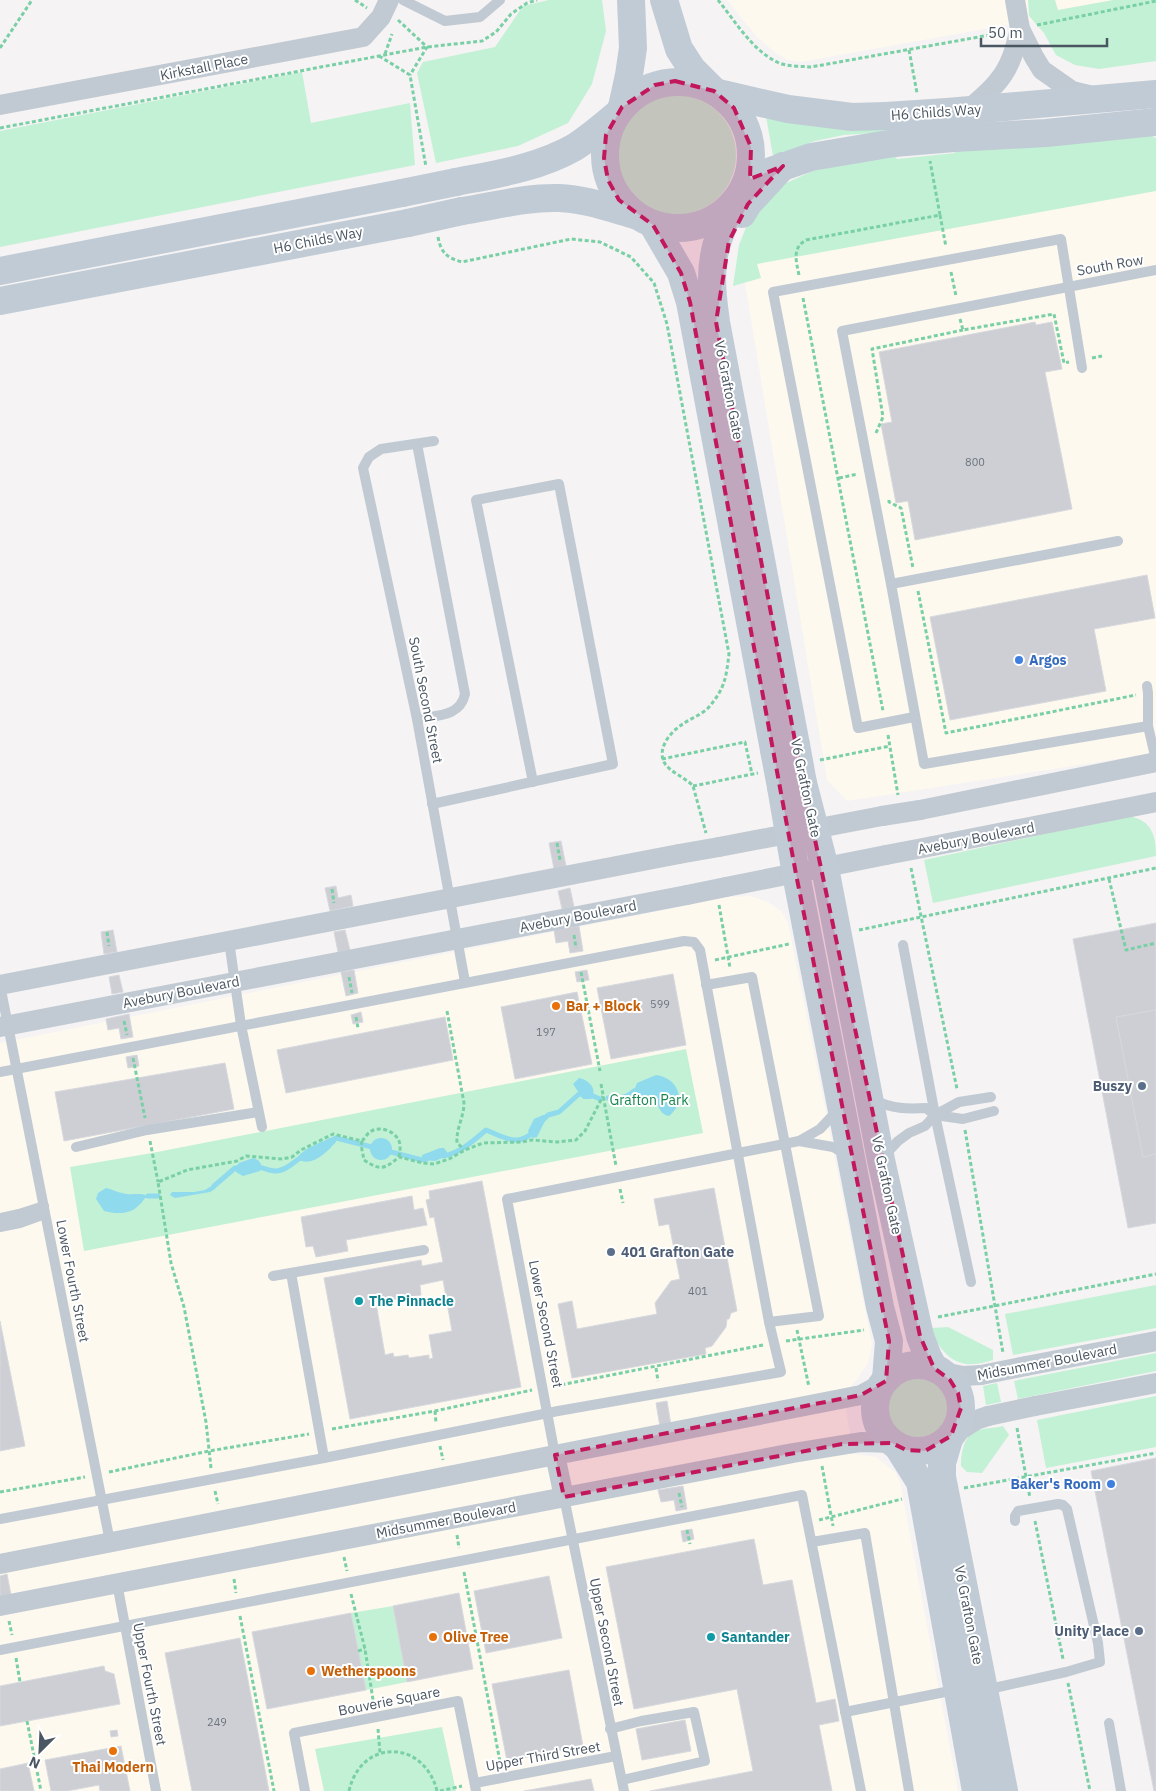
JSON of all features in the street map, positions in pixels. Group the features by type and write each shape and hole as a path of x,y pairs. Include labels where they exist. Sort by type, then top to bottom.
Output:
{"street":[{"name":"Kirkstall Place","path":"0,105 363,37 381,17 389,0"},
{"path":"631,0 633,48 629,75 619,111 606,135 604,158 608,180 619,200 644,220 674,229 696,227 716,219 738,197 750,168 751,146 746,126 734,108 692,69 679,48 664,0"},
{"path":"1015,0 1031,29 1034,57 1042,70 1072,91 1105,99"},
{"path":"957,111 991,90 1002,76 1031,29"},
{"path":"0,271 513,171 544,162 576,146 637,94 655,85 675,82 695,83 716,92"},
{"name":"H6 Childs Way","path":"716,92 788,109 852,117 957,111 1156,94"},
{"name":"H6 Childs Way","path":"738,197 762,174 812,157 894,143 1150,124"},
{"path":"716,322 730,241 736,223 748,204 783,166"},
{"name":"V6 Grafton Gate","path":"738,197 721,231 714,256 712,290 785,747 802,831 825,868 881,1160 920,1336 928,1357 936,1370"},
{"name":"H6 Childs Way","path":"0,301 520,201 559,198 588,202 644,220"},
{"name":"V6 Grafton Gate","path":"644,220 681,273 690,302 785,747"},
{"path":"0,985 678,854 713,844 802,831 920,810 1156,761"},
{"name":"Avebury Boulevard","path":"4,1026 687,895 722,893 796,874 886,855 1156,802"},
{"name":"V6 Grafton Gate","path":"802,831 796,874 880,1307 889,1341 885,1381"},
{"name":"Midsummer Boulevard","path":"936,1370 963,1376 981,1375 1156,1341"},
{"path":"950,1438 959,1423 961,1408 958,1393 950,1380 936,1370 926,1366 909,1366 893,1373 878,1392 875,1404 878,1426 884,1435 895,1445 906,1450 924,1451 933,1449 950,1438 976,1420 988,1416 1156,1383"},
{"path":"0,1564 860,1395 885,1381"},
{"name":"V6 Grafton Gate","path":"950,1438 942,1463 942,1477 1004,1791"},
{"name":"Midsummer Boulevard","path":"3,1605 842,1444 861,1442 895,1445"},
{"name":"V6 Grafton Gate","path":"895,1445 920,1482 976,1791"},
{"path":"555,1455 564,1497"}],"lane":[{"path":"403,0 445,21 480,17 500,0"},
{"path":"914,717 858,728 828,582 773,292 1061,239 1082,368"},
{"name":"South Row","path":"891,584 842,331 1156,270"},
{"path":"417,720 456,711 463,704 465,694 417,444 434,441"},
{"name":"South Second Street","path":"417,444 381,449 369,457 363,468 417,720 466,982"},
{"path":"432,804 533,782 613,764 559,484 476,500 533,782"},
{"path":"1118,541 891,584 924,764 1148,726"},
{"path":"1147,686 1148,726 1156,761"},
{"path":"229,941 241,1025 262,1127"},
{"path":"0,1072 684,941 694,942 700,950 769,1322 781,1372 548,1413 324,1458 0,1519"},
{"path":"903,945 935,1115 971,1282"},
{"path":"706,986 752,977 819,1316 769,1322"},
{"name":"Lower Fourth Street","path":"0,985 4,1026 16,1068 110,1542"},
{"path":"881,1160 898,1141 909,1133 925,1126 935,1115 959,1102 991,1097"},
{"path":"869,1098 890,1108 926,1108 935,1115 963,1119 994,1111"},
{"path":"799,1141 820,1129 829,1121 841,1105"},
{"path":"76,1148 147,1130 258,1112"},
{"path":"618,1177 799,1141 833,1147 853,1161"},
{"name":"Lower Second Street","path":"555,1455 508,1199 618,1177"},
{"path":"0,1218 44,1210"},
{"path":"0,1227 20,1223 44,1210"},
{"path":"273,1276 424,1250"},
{"path":"291,1273 324,1458"},
{"path":"0,1650 572,1541 802,1495 861,1791"},
{"name":"Upper Second Street","path":"564,1497 624,1791"},
{"path":"984,1690 1066,1672 1100,1662 1098,1643 1067,1509 1063,1505 1058,1504 1018,1511 1015,1521"},
{"path":"812,1542 865,1533 909,1791"},
{"name":"Upper Fourth Street","path":"117,1583 156,1791"},
{"path":"845,1712 956,1689"},
{"name":"Bouverie Square","path":"305,1791 294,1734 458,1701 475,1787"},
{"path":"610,1729 641,1721 694,1712 705,1760 622,1780"},
{"path":"1108,1724 1121,1791"},
{"name":"Upper Third Street","path":"475,1787 503,1777 616,1756"}],"path":[{"path":"0,48 32,0"},
{"path":"0,128 385,54 482,41 496,32 511,14 537,0"},
{"path":"718,0 758,48 776,62 788,66 812,67 1031,29 1156,1"},
{"path":"385,54 396,19 427,47"},
{"path":"427,47 410,74 427,169"},
{"path":"909,50 918,98"},
{"path":"379,56 410,74"},
{"path":"899,800 886,723 801,287 796,249 806,240 940,215 929,156"},
{"path":"438,236 440,245 449,258 462,262 571,239 600,242 631,257 654,283 667,324 729,654 725,683 707,709 680,725 664,743 661,756 665,764 689,781 692,786 713,844"},
{"path":"662,759 745,742 752,774"},
{"path":"910,858 920,916 959,1102"},
{"path":"856,931 920,916 1156,868"},
{"path":"1109,879 1126,950 1156,943"},
{"path":"722,893 732,981"},
{"path":"702,962 792,944"},
{"path":"447,1011 464,1103 464,1113 460,1121 457,1143 465,1150"},
{"path":"138,1078 171,1263 184,1307 206,1422 212,1478 222,1521"},
{"path":"601,1084 623,1203"},
{"path":"399,1157 434,1164 483,1143 576,1140 585,1131 603,1096"},
{"path":"963,1119 1003,1354"},
{"path":"378,1128 387,1130 399,1140 399,1157 385,1167 378,1168 364,1160 362,1141 370,1132 378,1128"},
{"path":"158,1182 187,1170 237,1161 246,1156 282,1159 292,1157 301,1150 333,1134 362,1141"},
{"path":"930,1318 1156,1274"},
{"path":"794,1319 810,1394"},
{"path":"0,1492 97,1475 209,1451 435,1411 774,1343 870,1329"},
{"path":"656,1368 660,1393"},
{"path":"1016,1420 1090,1791"},
{"path":"963,1488 1156,1453"},
{"path":"822,1460 836,1538"},
{"path":"676,1476 690,1544"},
{"path":"808,1522 831,1518 903,1499"},
{"path":"341,1540 349,1584 366,1649 380,1753"},
{"path":"231,1561 274,1791"},
{"path":"462,1561 503,1777"},
{"path":"3,1605 20,1682"},
{"path":"358,1651 366,1649"},
{"path":"27,1721 41,1791"},
{"path":"349,1791 351,1780 358,1768 368,1759 380,1753 393,1751 418,1759 427,1768 439,1791 475,1787"}],"highlighted area":[{"path":"675,81 714,91 734,108 751,147 750,179 783,166 748,204 729,241 716,322 803,783 920,1336 934,1368 950,1380 958,1393 961,1408 951,1436 925,1451 906,1450 892,1443 842,1444 564,1497 555,1455 861,1395 886,1381 889,1341 796,874 690,302 681,273 653,225 619,200 608,180 604,158 606,135 622,107 655,85"}],"shaded area":[{"path":"727,0 1147,0 801,62 788,60 777,54 757,37"},
{"path":"1156,183 1156,753 847,801 827,780 742,265"},
{"path":"751,896 768,902 781,911 788,923 872,1344 868,1363 843,1395 854,1454 876,1457 895,1472 900,1482 958,1791 0,1791 0,1043 728,897"}],"green space":[{"path":"549,0 602,0 606,31 592,84 568,123 518,146 436,163 417,73 423,62 495,47 523,6"},
{"path":"1028,0 1055,0 1058,10 1113,0 1156,0 1156,61 1099,69 1075,65 1056,55 1044,33 1029,16"},
{"path":"302,72 311,123 410,103 415,165 0,247 0,131"},
{"path":"676,95 688,96 699,100 709,105 718,113 726,122 731,132 735,143 735,167 731,178 726,188 718,197 709,205 699,210 688,214 676,215 664,214 653,210 643,205 634,197 626,188 621,178 617,167 616,155 617,143 621,132 626,122 634,113 643,105 653,100 664,96"},
{"path":"766,116 885,123 887,132 844,135 815,141 773,156"},
{"path":"1142,132 1156,138 1156,191 757,264 761,278 733,286 739,245 749,220 784,184 835,161 894,153 897,159 955,153 954,146"},
{"path":"1128,816 1142,821 1151,829 1155,841 1156,856 933,903 924,860"},
{"name":"Grafton Park","path":"686,1049 703,1133 84,1251 70,1167 152,1153"},
{"path":"1156,1285 1156,1328 1013,1355 1005,1314"},
{"path":"948,1327 993,1350 993,1360 978,1364 965,1364 946,1354 937,1342 932,1328"},
{"path":"1156,1353 1156,1371 1018,1399 1014,1381"},
{"path":"912,1378 924,1378 940,1387 947,1397 949,1409 947,1421 940,1431 924,1440 912,1440 901,1435 892,1426 887,1415 887,1403 892,1392 901,1383"},
{"path":"997,1383 1001,1402 986,1405 983,1386"},
{"path":"1156,1396 1156,1447 1046,1468 1037,1420"},
{"path":"1003,1426 1009,1435 982,1473 967,1472 961,1466 962,1452 968,1437 975,1431"},
{"path":"393,1606 407,1682 366,1690 351,1613"},
{"path":"442,1727 456,1791 324,1791 315,1749"}],"water":[{"path":"656,1075 670,1081 678,1091 678,1104 669,1116 661,1111 652,1098 644,1099 639,1097 634,1091 637,1083"},
{"path":"579,1078 586,1081 593,1088 591,1099 583,1099 573,1084"},
{"path":"548,1115 537,1137 533,1138 528,1131 534,1119"},
{"path":"330,1138 336,1138 336,1142 319,1158 308,1162 297,1159 302,1152"},
{"path":"381,1138 389,1141 392,1149 389,1157 381,1160 373,1157 370,1149 373,1141"},
{"path":"444,1148 449,1155 435,1161 422,1160 422,1155"},
{"path":"253,1158 261,1164 260,1171 243,1176 236,1172 235,1168 239,1163"},
{"path":"218,1182 215,1189 210,1192 175,1198 170,1195 172,1192 205,1190"},
{"path":"106,1188 125,1194 148,1196 132,1211 123,1213 108,1212 104,1211 96,1199 98,1193"}],"building":[{"path":"1035,322 1036,325 1052,322 1062,369 1045,372 1072,509 915,540 908,501 896,503 881,424 892,422 879,352"},
{"name":"Argos","path":"1147,575 1155,618 1094,629 1106,691 950,720 930,617"},
{"path":"561,841 566,866 554,869 549,843"},
{"path":"336,886 338,898 351,895 353,906 330,911 325,888"},
{"path":"570,888 574,907 562,909 558,891"},
{"path":"1156,923 1156,1223 1128,1228 1073,939"},
{"path":"579,926 583,951 570,953 568,941 556,943 554,930"},
{"path":"113,930 117,952 104,954 101,932"},
{"path":"345,930 350,950 338,952 334,932"},
{"path":"354,970 358,993 346,996 341,972"},
{"path":"587,970 589,980 577,982 575,972"},
{"path":"673,974 686,1045 611,1059 597,988"},
{"path":"119,975 123,992 112,994 109,977"},
{"path":"577,992 592,1064 515,1079 501,1007"},
{"name":"Buszy","path":"1156,1010 1156,1154 1143,1157 1116,1017"},
{"path":"361,1012 363,1022 353,1024 351,1015"},
{"path":"129,1014 133,1037 121,1039 119,1028 108,1030 106,1019"},
{"path":"445,1017 453,1060 286,1093 277,1050"},
{"path":"137,1055 139,1066 128,1068 126,1057"},
{"path":"225,1063 234,1109 64,1141 55,1092"},
{"name":"The Pinnacle","path":"482,1181 521,1387 350,1419 324,1278 421,1260 422,1266 443,1262 434,1217 430,1218 426,1200 430,1199 429,1191","holes":["443,1280 452,1331 429,1335 433,1358 429,1359 429,1355 409,1358 408,1355 394,1357 393,1353 385,1355 376,1303 421,1295 420,1285"]},
{"path":"714,1188 737,1311 731,1313 729,1319 727,1319 726,1327 712,1346 705,1348 706,1354 572,1378 558,1304 572,1301 577,1329 657,1314 655,1303 671,1281 680,1279 669,1224 659,1226 654,1199"},
{"path":"412,1196 414,1210 423,1208 427,1225 346,1240 348,1251 316,1257 313,1246 306,1247 301,1217"},
{"path":"0,1321 25,1446 0,1451"},
{"path":"667,1401 671,1425 660,1427 656,1403"},
{"name":"Unity Place","path":"1156,1458 1156,1791 1154,1791 1091,1471"},
{"path":"683,1486 687,1509 676,1511 674,1500 661,1502 658,1490"},
{"path":"692,1529 694,1539 683,1542 681,1531"},
{"name":"Santander","path":"754,1539 763,1585 792,1580 816,1703 835,1699 839,1721 819,1725 832,1791 650,1791 753,1771 737,1689 634,1709 606,1567"},
{"path":"7,1574 11,1595 0,1597 0,1576"},
{"path":"549,1576 562,1638 486,1653 474,1591"},
{"name":"Olive Tree","path":"459,1593 473,1669 407,1682 393,1606"},
{"name":"Wetherspoons","path":"351,1613 366,1690 267,1709 252,1632"},
{"path":"240,1638 269,1791 192,1791 165,1653"},
{"path":"104,1666 105,1671 114,1674 120,1704 0,1726 0,1686"},
{"path":"569,1670 583,1746 507,1761 492,1684"},
{"path":"685,1720 691,1751 642,1760 636,1729"},
{"path":"117,1730 118,1736 111,1737 110,1731"},
{"path":"121,1746 130,1791 100,1791 99,1785 67,1791 51,1791 45,1760"},
{"path":"28,1763 34,1791 0,1791 0,1769"},
{"path":"591,1779 594,1791 524,1791"}],"waterway":[{"path":"608,1098 625,1097 634,1091"},
{"path":"544,1119 548,1115 559,1112 579,1094 600,1099"},
{"path":"443,1156 461,1149 486,1130 511,1140 523,1139 534,1131"},
{"path":"330,1141 336,1138 376,1148"},
{"path":"387,1151 422,1160 427,1159"},
{"path":"255,1167 280,1171 303,1156"},
{"path":"214,1186 235,1168 242,1168"},
{"path":"148,1196 158,1196"}],"place":[{"name":"Argos","path":"1019,660"},
{"name":"Bar + Block","path":"556,1006"},
{"name":"Buszy","path":"1142,1086"},
{"name":"401 Grafton Gate","path":"611,1252"},
{"name":"The Pinnacle","path":"359,1301"},
{"name":"Baker's Room","path":"1111,1484"},
{"name":"Unity Place","path":"1139,1631"},
{"name":"Olive Tree","path":"433,1637"},
{"name":"Santander","path":"711,1637"},
{"name":"Wetherspoons","path":"311,1671"},
{"name":"Thai Modern","path":"113,1751"}]}
